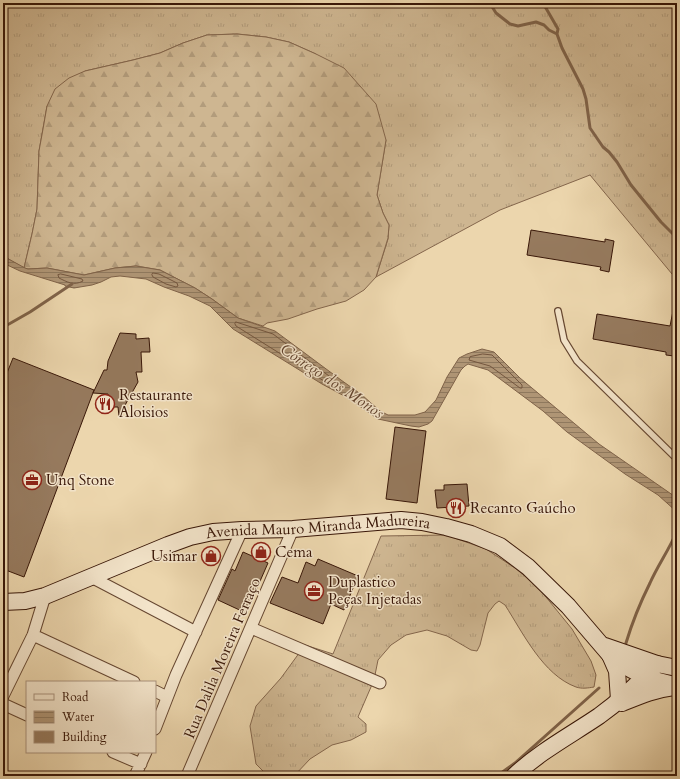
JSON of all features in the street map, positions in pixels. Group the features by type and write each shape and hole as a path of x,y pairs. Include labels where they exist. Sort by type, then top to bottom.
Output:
{"main road":[{"name":"Avenida Mauro Miranda Madureira","path":"3,602 25,601 46,596 168,545 190,537 214,532 293,529 401,520 422,522 471,534 500,546 528,567 568,606 618,662 636,673 653,680 677,686"},
{"path":"615,703 617,671 606,650 613,648 656,664 677,668"},
{"path":"514,776 542,754 599,716 645,676 656,664"},
{"path":"615,703 649,692 677,686"}],"street":[{"name":"Rua Dalila Moreira Ferraço","path":"187,776 293,529"},
{"path":"156,726 176,675 242,530"},
{"path":"91,577 196,632"},
{"path":"3,696 33,635 46,596"},
{"path":"251,628 380,683"},
{"path":"33,635 132,681"},
{"path":"156,692 167,697"},
{"path":"3,704 26,715"},
{"path":"115,753 141,764"},
{"path":"136,776 146,753"}],"lane":[{"path":"558,311 564,340 577,361 677,459"}],"green space":[{"path":"3,3 677,3 677,280 590,175 500,210 376,277 388,239 389,225 377,195 386,140 316,54 289,42 266,37 237,34 207,35 160,53 85,71 47,106 39,151 37,209 24,268 3,256"},
{"path":"237,34 266,37 289,42 344,68 376,104 386,140 377,195 389,225 388,238 376,277 364,290 346,301 288,319 267,323 263,326 238,318 195,288 160,270 136,266 115,268 84,275 47,268 24,268 37,209 39,151 47,106 55,89 69,78 85,71 160,53 207,35"},
{"path":"446,535 486,549 515,568 537,586 572,629 591,661 596,675 594,687 576,687 564,681 554,673 535,652 505,605 499,601 488,613 480,645 477,651 471,650 447,636 427,630 406,635 391,645 378,660 374,680 358,717 366,724 366,732 351,740 332,745 310,759 294,776 268,776 256,764 250,726 256,706 281,678 305,645 333,654 381,536"}],"water":[{"name":"Córrego dos Monos","path":"3,256 28,269 47,268 84,275 115,268 136,266 160,270 195,288 238,318 275,331 362,395 380,411 388,415 415,415 425,412 436,400 447,377 459,358 482,349 494,352 520,378 599,444 677,498 677,512 658,495 625,474 567,432 543,411 488,370 468,364 465,366 461,370 432,421 428,424 419,427 378,419 348,398 322,384 233,329 210,306 189,296 146,279 120,276 111,277 92,285 74,288 20,271 3,263"}],"building":[{"path":"531,230 605,242 605,239 614,241 609,272 600,270 601,267 527,255"},
{"path":"673,311 677,312 677,341 674,356 666,355 666,352 593,339 597,314 670,326"},
{"path":"120,333 136,334 136,339 149,338 150,352 141,352 142,372 136,372 138,382 119,416 118,407 113,407 112,401 108,401 108,394 93,393 104,370 107,370 108,361"},
{"name":"Unq Stone","path":"13,358 94,390 24,577 3,569 3,383"},
{"path":"395,427 426,431 417,503 386,499"},
{"path":"467,484 469,506 437,508 435,490 444,490 444,485"},
{"path":"243,552 268,563 246,613 218,600 232,569 235,571"},
{"path":"318,559 358,576 344,610 331,604 323,624 270,603 282,577 298,583 306,562 315,566"}],"waterway":[{"path":"489,3 496,13 510,24 518,26 536,22 544,25 549,30 557,34"},
{"path":"543,3 558,29 557,34 562,48 583,89 590,128 603,147 617,162 631,185 661,222 677,238"},
{"path":"3,327 30,312 72,284"},
{"path":"626,643 653,576 671,545 677,531"},
{"path":"497,776 515,763 599,688"}],"place":[{"name":"Restaurante Aloisios","path":"105,404"},
{"name":"Unq Stone","path":"32,480"},
{"name":"Recanto Gaúcho","path":"456,508"},
{"name":"Cema","path":"261,552"},
{"name":"Usimar","path":"211,556"},
{"name":"Duplastico Peças Injetadas","path":"314,591"}]}
